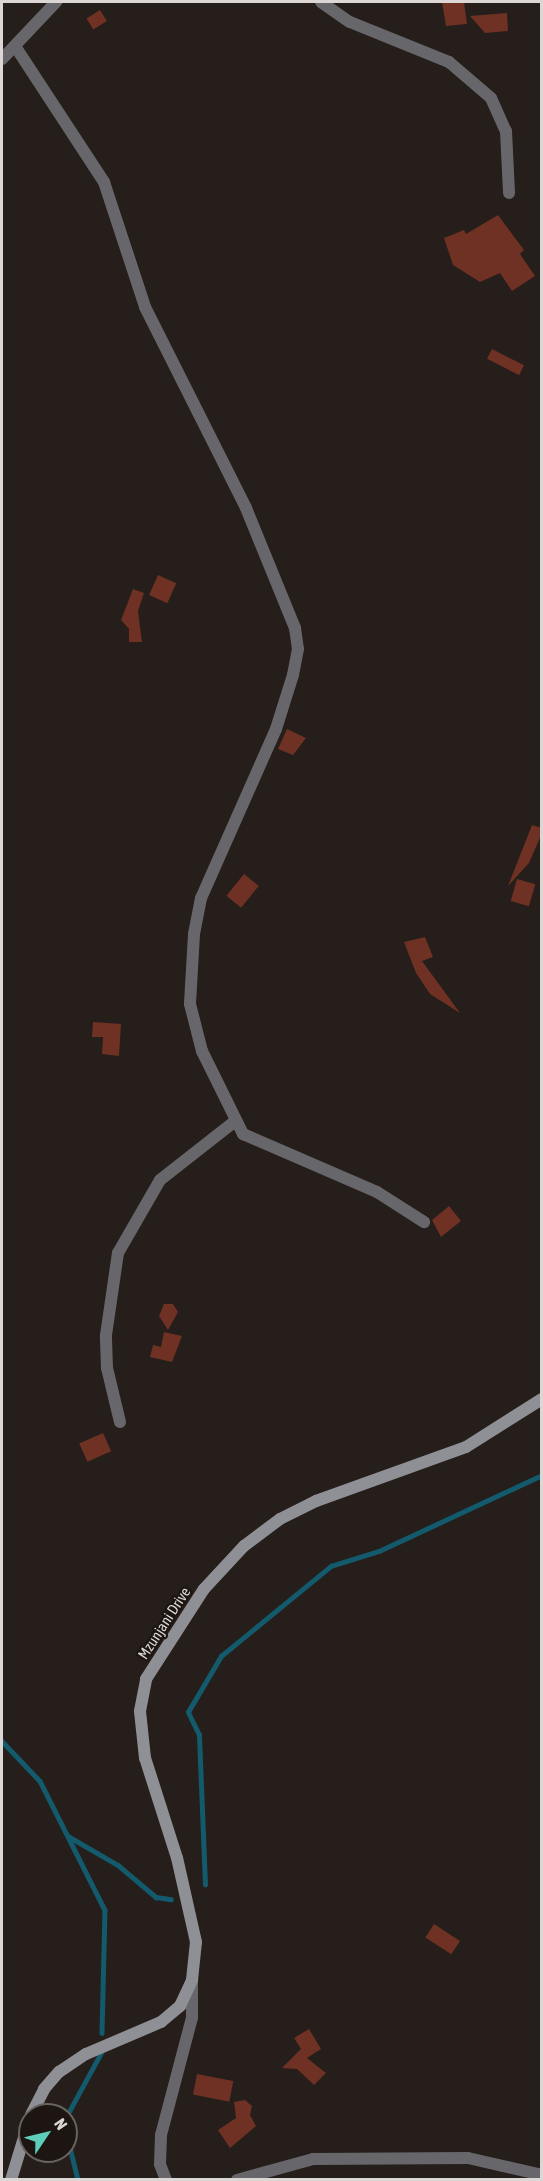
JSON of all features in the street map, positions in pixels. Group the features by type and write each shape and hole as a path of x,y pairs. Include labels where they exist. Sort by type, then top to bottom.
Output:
{"main road":[{"name":"Mzunjani Drive","path":"37,2103 44,2089 59,2072 86,2054 161,2022 180,2006 192,1980 196,1942 188,1902 140,1734 146,1679 167,1643 204,1589 244,1546 280,1519 316,1500 466,1447 542,1399"},
{"name":"Mzunjani Drive","path":"11,2180 18,2158"}],"street":[{"path":"2,59 56,2"},
{"path":"321,2 350,22 449,62 484,91 506,131 509,193"},
{"path":"15,46 104,182 145,307 256,528 295,628 296,657 279,718 201,898 194,934 190,1004 202,1051 234,1122 256,1142 342,1175 397,1202 424,1222"},
{"path":"120,1422 107,1368 106,1335 118,1253 160,1180 234,1122"},
{"path":"166,2180 159,2164 161,2134 192,2018 192,1980"},
{"path":"237,2180 313,2159 468,2158 542,2175"}],"building":[{"path":"442,2 464,2 467,24 446,26"},
{"path":"100,10 107,21 93,30 86,18"},
{"path":"507,13 508,31 485,33 470,16"},
{"path":"498,215 524,250 520,254 535,276 512,291 500,273 480,282 453,265 444,238 464,230 466,234"},
{"path":"492,349 524,365 519,375 487,359"},
{"path":"158,575 176,583 167,603 149,595"},
{"path":"133,589 144,593 138,611 142,642 129,642 129,629 121,620"},
{"path":"287,729 306,738 293,755 278,749"},
{"path":"532,825 542,828 542,833 529,863 508,886"},
{"path":"244,874 259,886 241,908 226,896"},
{"path":"517,879 535,884 529,906 511,901"},
{"path":"425,937 433,957 422,961 460,1013 430,994 416,973 404,942"},
{"path":"93,1022 121,1024 119,1056 102,1054 103,1037 92,1037"},
{"path":"449,1206 461,1221 441,1237 432,1220"},
{"path":"164,1304 173,1304 178,1312 168,1330 159,1316"},
{"path":"164,1332 182,1336 172,1362 150,1357 153,1345 161,1347"},
{"path":"103,1433 111,1451 87,1462 79,1444"},
{"path":"434,1924 460,1941 451,1954 425,1937"},
{"path":"309,2029 321,2049 307,2058 326,2073 314,2085 297,2069 282,2068 301,2049 294,2038"},
{"path":"197,2074 233,2081 229,2102 193,2095"},
{"path":"245,2100 252,2106 250,2115 256,2126 230,2148 218,2130 236,2118 234,2102"}],"waterway":[{"path":"205,1885 199,1735 188,1712 221,1656 331,1566 379,1551 542,1475"},
{"path":"2,1741 40,1781 105,1910 102,2033"},
{"path":"68,1836 118,1865 156,1897 171,1899"},
{"path":"74,2103 102,2051"},
{"path":"74,2163 78,2180"}]}
